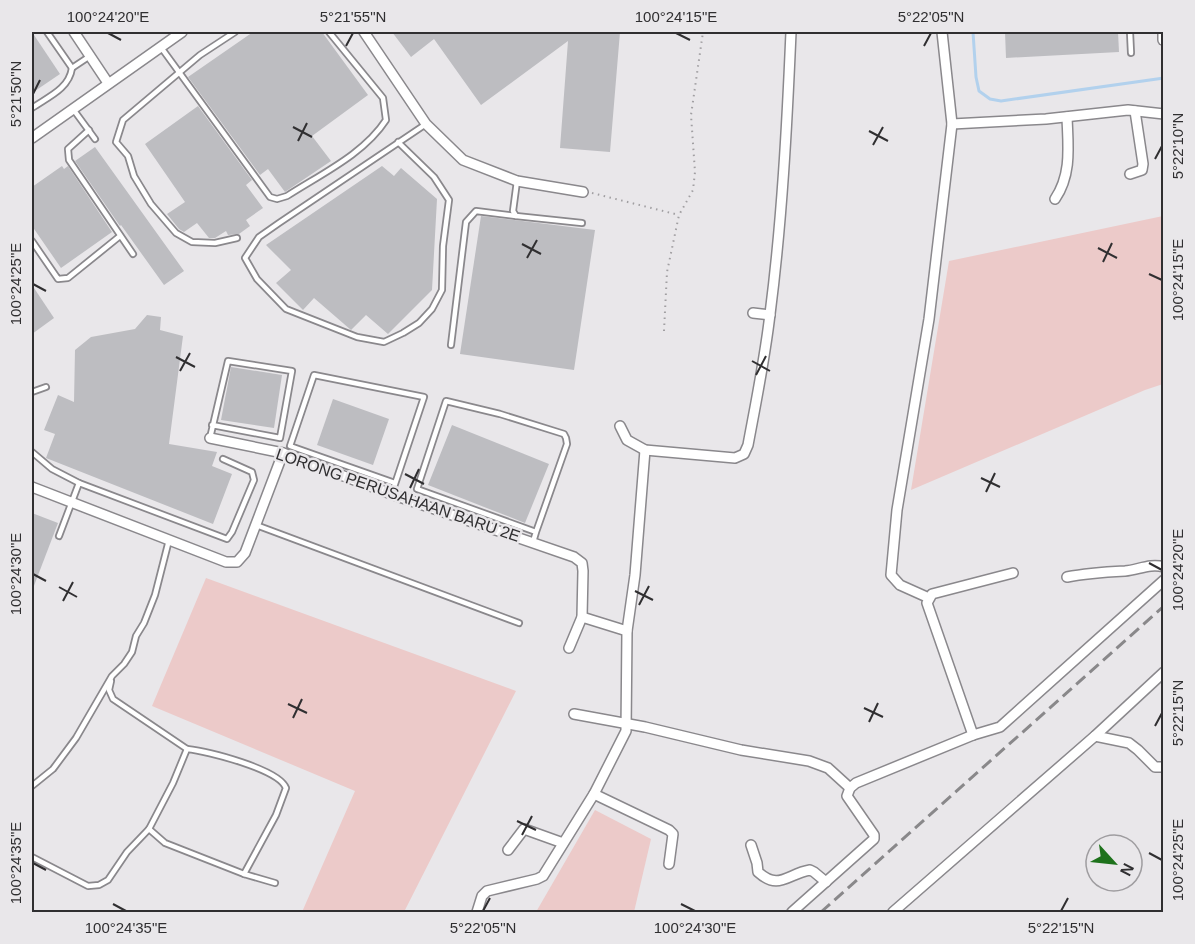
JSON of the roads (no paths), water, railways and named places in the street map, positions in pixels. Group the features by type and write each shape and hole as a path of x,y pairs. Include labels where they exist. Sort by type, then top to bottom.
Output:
{"street":[{"path":"74,32 108,83"},
{"path":"32,138 182,32"},
{"path":"364,32 426,124 463,160 517,181 583,192"},
{"path":"621,426 627,440 645,450 735,458 744,454 748,445 770,315 786,153 791,32"},
{"path":"929,598 900,585 891,575 897,510 928,319 952,124 942,32"},
{"path":"1163,32 1163,40"},
{"path":"952,124 1136,111 1164,114"},
{"path":"1130,174 1142,170 1143,164 1136,111"},
{"path":"1055,199 1068,170 1067,117"},
{"path":"753,312 770,315"},
{"name":"LORONG PERUSAHAAN BARU 2E","path":"210,438 284,453 392,494 574,557 582,563 582,617"},
{"path":"477,912 482,896 487,891 543,876 594,794 627,726 627,631 635,575 645,450"},
{"path":"32,487 226,562 237,562 245,554 284,453"},
{"path":"1067,577 1109,570 1127,571 1142,567 1164,567"},
{"path":"973,735 927,603 932,594 1013,573"},
{"path":"792,912 874,838 847,796 850,788 856,783 973,735 1000,727 1164,580"},
{"path":"569,648 582,617 627,631"},
{"path":"893,912 1095,736 1164,672"},
{"path":"574,714 627,726 645,727 741,750 809,761 828,768 850,788"},
{"path":"1095,736 1129,743 1155,767 1164,766"},
{"path":"594,794 669,830 673,834 669,864"},
{"path":"508,850 524,829 563,843"},
{"path":"752,845 758,872 767,880 777,882 810,870 826,882"}],"lane":[{"path":"47,32 72,68"},
{"path":"235,32 200,55 123,120 116,142 128,156 134,176 151,204 176,233 192,242 215,243 237,238"},
{"path":"160,46 270,196 278,199 287,196 353,153 377,134 386,120 382,98 329,32"},
{"path":"1130,32 1131,53"},
{"path":"32,108 66,85 72,68 90,56"},
{"path":"73,109 95,139"},
{"path":"399,142 434,177 448,200 443,246 442,290 432,309 419,324 384,342 357,337 286,309 257,279 245,258 259,237 399,142 426,124"},
{"path":"89,130 68,149 69,160 132,254"},
{"path":"516,216 513,211 517,181"},
{"path":"451,345 466,222 476,211 582,222"},
{"path":"32,241 58,279 68,278 120,236"},
{"path":"210,438 212,426 228,361 292,371 280,438 212,426"},
{"path":"392,494 424,397 314,375 290,446 395,483"},
{"path":"32,392 46,387"},
{"path":"533,542 567,444 567,438 564,434 500,414 446,401 417,489 536,532"},
{"path":"32,452 52,469 79,483 227,538 232,532 254,480 252,472 223,459"},
{"path":"59,536 79,483"},
{"path":"256,525 519,622"},
{"path":"32,786 53,769 76,738 112,676 132,652 136,636 155,595 169,540"},
{"path":"112,676 110,690 112,699 187,749 227,757 267,772 284,783 286,788 276,814 244,874"},
{"path":"32,857 88,886 99,885 108,880 127,852 149,829 173,783 187,749"},
{"path":"149,829 165,843 244,874 275,883"}],"waterway":[{"path":"973,32 979,91 990,99 1001,101 1164,78"}],"railway":[{"path":"821,912 1164,606"}]}
